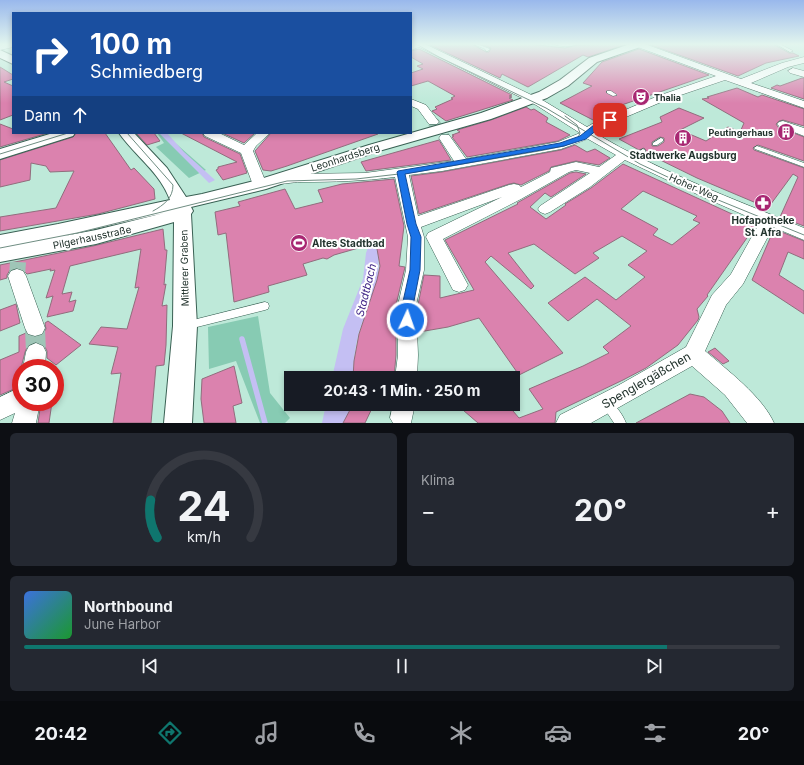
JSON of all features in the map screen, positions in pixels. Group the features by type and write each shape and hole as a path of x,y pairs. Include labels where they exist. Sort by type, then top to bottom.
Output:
{"street":[{"name":"Hoher Weg","path":"456,64 533,100 556,112 588,133 633,154 702,191 804,234"},
{"name":"Leonhardsberg","path":"181,207 267,183 340,158 443,129 533,100 557,88 588,64"},
{"path":"690,64 804,105"},
{"path":"741,83 790,64"},
{"path":"753,87 804,66"},
{"path":"793,71 804,74"},
{"path":"211,134 247,151 267,183 296,178 353,178 462,163 561,145 583,137 596,126 637,105 724,77"},
{"path":"412,102 422,107 433,122"},
{"path":"783,124 804,132"},
{"path":"0,154 65,134"},
{"name":"Mittlerer Graben","path":"127,134 165,176 175,192 181,207 184,228 185,326 178,423"},
{"path":"247,151 251,144 263,134"},
{"path":"445,138 462,163"},
{"path":"545,210 602,172 633,154"},
{"path":"412,224 520,186 551,172 576,166 602,172"},
{"path":"459,285 434,237 516,196 566,168"},
{"path":"401,172 416,237 415,270 408,306 407,371"},
{"name":"Pilgerhausstraße","path":"0,242 181,207"},
{"name":"Pilgerhausstraße","path":"0,254 19,263 110,233 160,221 181,207"},
{"name":"Spenglergäßchen","path":"568,423 693,354 720,300 737,279 769,219"},
{"path":"19,263 35,328"},
{"path":"693,354 732,388 762,423"},
{"path":"0,409 12,403"},
{"path":"24,423 27,411"}],"lane":[{"path":"609,92 615,95"},
{"path":"655,144 661,140"},
{"path":"757,148 804,165"},
{"path":"0,248 77,233 181,207"},
{"path":"185,326 265,306"},
{"path":"606,403 621,423"}],"green space":[{"path":"158,134 165,134 206,170 189,178 156,147 164,143"},
{"path":"258,316 270,393 290,418 285,423 260,423 236,361 209,369 208,327"}],"water":[{"path":"160,134 168,134 184,152 215,180 209,183"},
{"name":"Stadtbach","path":"320,218 379,238 379,264 377,280 359,332 354,355 353,371 334,371 343,329 363,279 366,253 369,245 334,255"},
{"path":"325,411 349,411 343,423 322,423"}],"building":[{"path":"423,64 449,64 512,95 509,96 512,97 509,98 513,100 446,121 432,111 437,109 435,107 453,99 451,98 455,96 428,81 412,86 412,73 423,69 417,66"},
{"path":"470,64 568,64 528,87 502,74 500,78"},
{"path":"600,64 679,64 709,75 610,109 611,114 595,121 560,103 592,86 583,83"},
{"path":"704,64 764,64 738,76"},
{"path":"0,67 12,74 12,79 4,82 12,86 12,115 0,120"},
{"path":"804,78 804,99 771,88 777,85 780,86"},
{"path":"737,88 758,97 762,95 804,109 804,126 783,120 776,124 778,127 804,137 804,161 758,145 753,148 754,150 804,168 804,226 780,217 798,177 793,174 768,208 697,178 646,153 644,148 639,150 619,139 662,122 660,117 679,108 704,118 680,130 706,141 728,127 740,132 744,123 702,99 709,98 707,97","holes":["660,137 664,138 664,142 658,146 652,146 652,142"]},
{"path":"526,107 531,110 534,109 548,118 546,122 570,135 558,141 467,157 452,137 454,136 452,135 460,132 457,130 491,120"},
{"path":"0,124 12,129 12,134 45,134 0,147"},
{"path":"75,134 106,134 131,170 134,168 154,189 155,199 98,214 0,231 0,217 56,208 74,171 50,172 46,166 31,163 30,180 0,187 0,160 73,137"},
{"path":"137,134 155,134 160,141 147,145"},
{"path":"183,134 202,134 204,137 240,154 247,173 223,180 216,170 218,167 237,162"},
{"path":"224,134 254,134 244,143"},
{"path":"270,134 378,134 271,171 263,170 255,151"},
{"path":"439,140 451,160 366,171 361,162"},
{"path":"575,145 587,152 595,149 610,158 599,165 576,161 551,167 549,171 521,185 514,183 509,184 419,214 411,176 442,172 561,150"},
{"path":"623,164 756,225 707,295 708,296 697,309 699,317 698,320 678,345 646,368 556,412 555,423 478,423 464,411 513,411 519,418 543,409 529,389 609,353 603,347 631,326 597,299 568,321 548,303 585,277 616,300 645,277 628,265 647,251 622,236 593,253 599,258 575,274 534,244 508,253 534,286 531,289 491,256 485,262 563,353 520,374 520,371 516,371 479,318 448,327 419,332 418,305 424,275 440,276 440,298 474,290 445,240 518,204 517,203 570,173 576,172 586,174 551,197 545,193 530,207 546,219 566,205 565,204 591,188","holes":["643,191 697,216 693,220 700,223 672,245 653,235 658,229 621,209"]},
{"path":"394,179 404,226 399,266 405,267 396,305 395,371 353,371 359,334 377,280 380,266 376,243 334,255 327,259 323,258 303,264 307,275 268,286 269,292 234,302 226,233 218,235 215,212 240,206 238,202 285,189 295,209 323,202 318,190 342,184"},
{"path":"163,229 165,250 167,250 164,285 166,284 162,306 167,305 166,345 164,365 156,366 151,423 113,423 121,373 111,374 118,347 89,344 101,327 127,329 139,287 135,288 141,249 70,266 62,294 72,292 69,302 76,300 73,311 47,317 53,296 46,298 55,270 50,271 51,269 27,274 23,270 17,268 10,270 7,278 0,280 0,265 93,246"},
{"path":"774,229 804,241 804,259 788,252 779,275 804,291 804,314 752,280"},
{"path":"16,304 20,323 0,331 0,310"},
{"path":"48,321 81,345 64,359 48,359 44,345 37,342 28,345 23,359 12,359 12,390 0,395 0,360 19,352 19,336 26,333 35,337 42,335 46,329 45,323"},
{"path":"715,348 729,361 723,364 708,352"},
{"path":"234,366 242,403 233,406 236,423 204,423 201,399 202,379"},
{"path":"690,394 704,397 722,411 730,423 636,423"},
{"path":"40,411 51,411 49,423 38,423"},
{"path":"349,411 371,411 365,423 343,423"}],"waterway":[{"path":"242,339 265,423"}],"tunnel":[{"path":"433,122 445,138"},
{"path":"17,276 18,262"},
{"path":"35,328 36,352"}],"tram line":[{"path":"453,64 546,108 578,127"},
{"path":"565,116 578,127"},
{"path":"0,248 77,233 287,181 356,179 416,172 564,146 577,140 580,133 578,127"},
{"path":"578,127 640,164 706,195 804,235"},
{"path":"0,154 65,134"},
{"path":"128,134 173,185 173,190 167,201 153,211"}],"place":[{"name":"Thalia","path":"641,97"},
{"name":"Peutingerhaus","path":"786,132"},
{"name":"Stadtwerke Augsburg","path":"683,138"},
{"name":"Hofapotheke St. Afra","path":"763,203"},
{"name":"Altes Stadtbad","path":"299,243"}],"route":[{"path":"407,320 408,306 415,270 416,237 401,172 450,165 561,145 583,137 596,126 610,120"}]}
